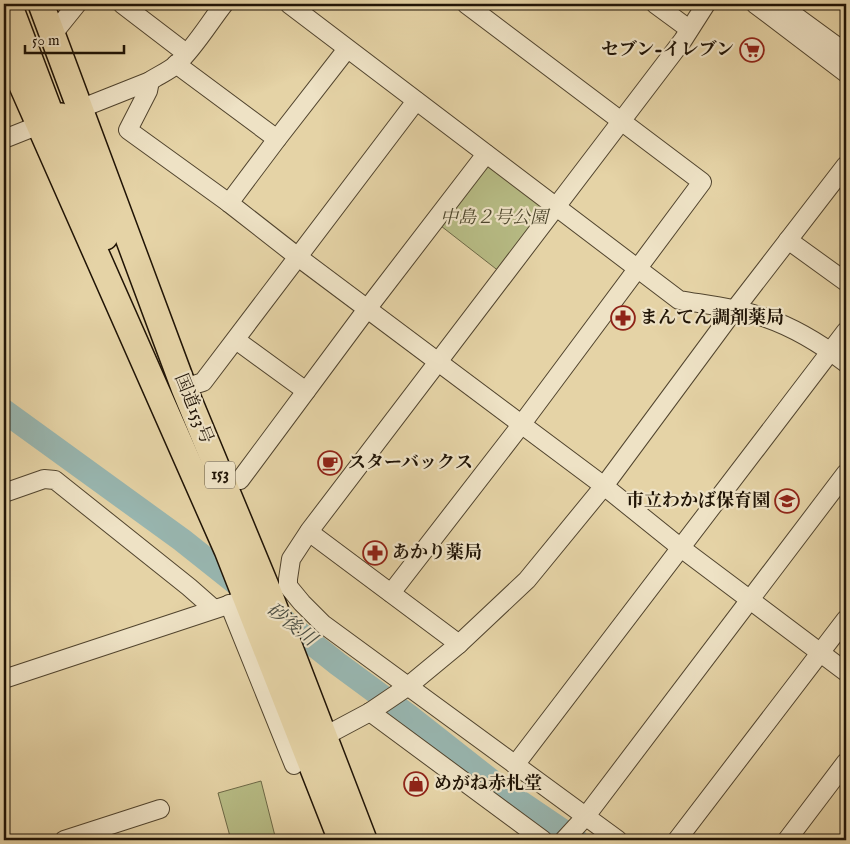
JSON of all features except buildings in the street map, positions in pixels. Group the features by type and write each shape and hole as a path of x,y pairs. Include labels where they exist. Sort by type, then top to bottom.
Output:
{"highway":[{"name":"153","path":"9,4 58,117"},
{"name":"国道153号","path":"41,4 52,34 58,117 113,259 124,320 249,598 325,736 364,840"},
{"name":"国道153号","path":"4,45 58,117 184,388 249,598 341,840"}],"street":[{"path":"52,34 77,4"},
{"path":"122,4 181,59 276,139"},
{"path":"4,139 150,81 181,59 224,4"},
{"path":"289,4 679,300 735,309 766,318 798,331 846,362"},
{"path":"391,593 521,425 702,182 466,4"},
{"path":"655,4 689,29"},
{"path":"4,679 249,598 288,579 291,559 309,532 621,121 706,4"},
{"path":"755,4 846,73"},
{"path":"779,4 797,10 846,53"},
{"path":"229,203 276,139 347,49"},
{"path":"150,81 148,91 128,130 229,203 298,257 604,486 681,548 846,672"},
{"path":"184,388 203,382 416,101"},
{"path":"240,480 367,309 486,154"},
{"path":"325,736 370,712 407,687 459,644 527,580 604,486 735,309 846,165"},
{"path":"788,240 846,282"},
{"path":"515,765 846,331"},
{"path":"236,340 306,391"},
{"path":"564,840 586,816 846,473"},
{"path":"4,493 44,479 55,480 189,586 249,598 302,604 323,624 407,687 618,840"},
{"path":"309,532 459,644"},
{"path":"249,598 294,765"},
{"path":"677,840 846,619"},
{"path":"370,712 543,840"},
{"path":"787,840 846,762"},
{"path":"64,840 160,809"}],"green space":[{"name":"中島２号公園","path":"488,165 548,210 500,272 441,226"},
{"path":"261,781 276,840 231,840 218,793"}],"waterway":[{"name":"砂後川","path":"4,411 182,540 338,664 410,717 508,794 576,840"}],"place":[{"name":"セブン-イレブン","path":"752,50"},
{"name":"まんてん調剤薬局","path":"623,318"},
{"name":"スターバックス","path":"330,463"},
{"name":"市立わかば保育園","path":"787,501"},
{"name":"あかり薬局","path":"375,553"},
{"name":"めがね赤札堂","path":"416,784"}]}
